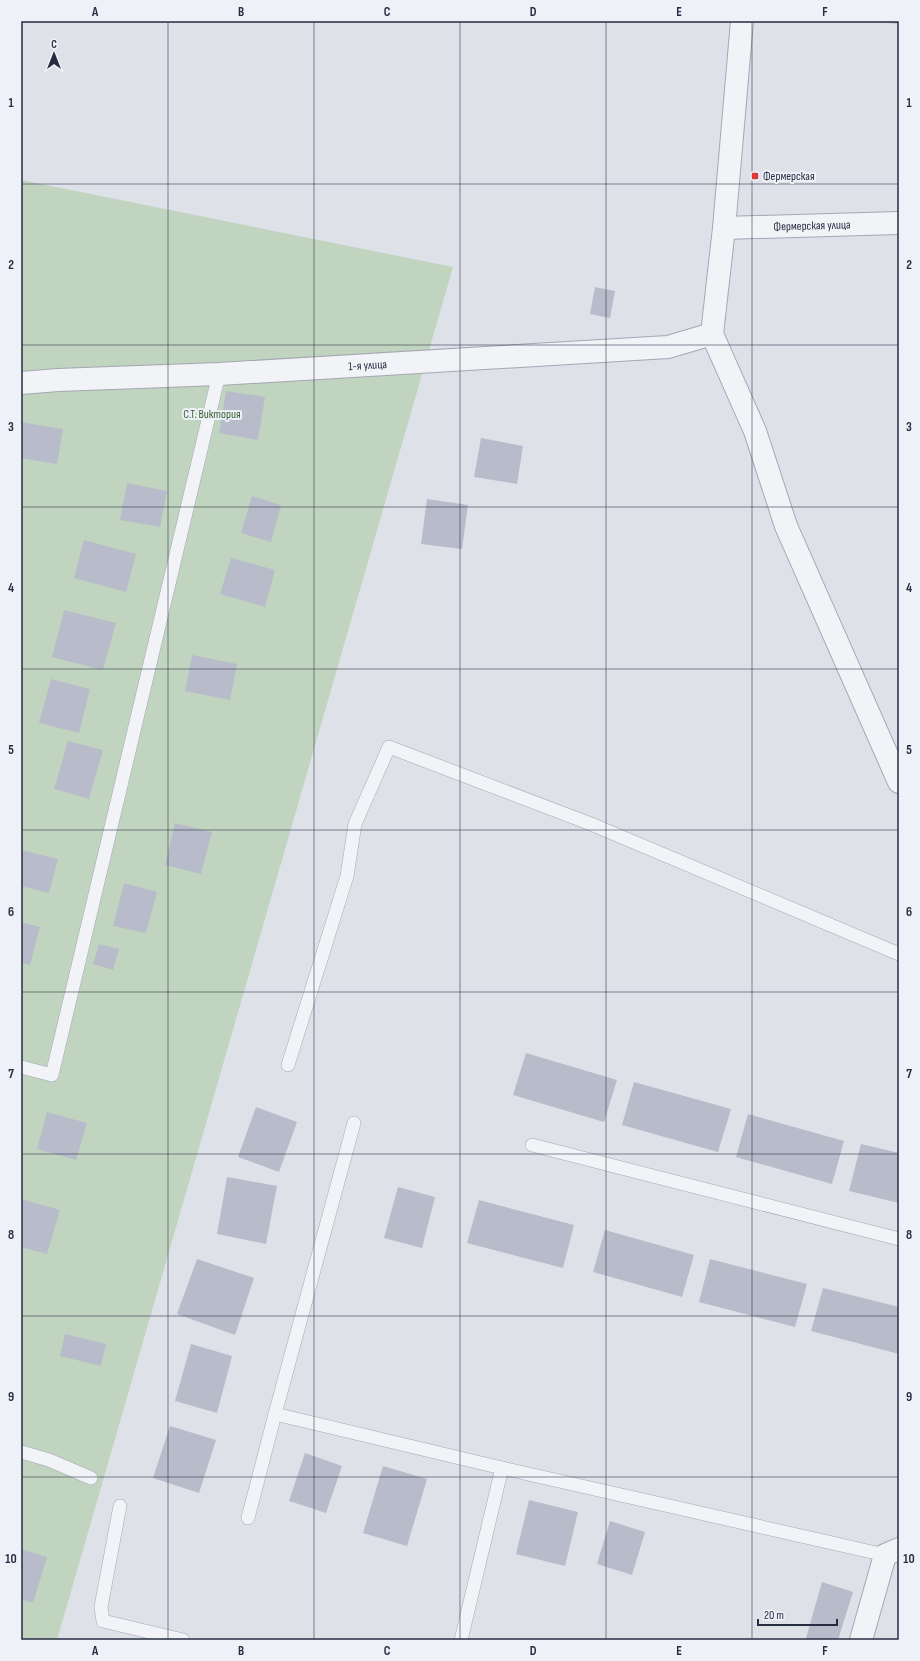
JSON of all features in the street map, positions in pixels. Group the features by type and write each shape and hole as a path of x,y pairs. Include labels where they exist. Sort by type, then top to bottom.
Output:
{"street":[{"path":"742,21 724,228 712,334 755,430 786,526 897,771"},
{"name":"Фермерская улица","path":"724,228 899,223"},
{"name":"1-я улица","path":"21,383 58,380 219,374 668,347 712,334"},
{"path":"861,1640 892,1552"}],"lane":[{"path":"21,1067 52,1075 219,374"},
{"path":"288,1065 347,876 355,824 388,747 591,824 899,954"},
{"path":"248,1518 354,1123"},
{"path":"532,1144 899,1238"},
{"path":"275,1414 502,1468 892,1552"},
{"path":"21,1452 49,1460 91,1478"},
{"path":"462,1640 502,1468"},
{"path":"120,1506 101,1607 103,1621 183,1640"}],"green space":[{"name":"С.Т. Виктория","path":"21,180 453,267 57,1640 21,1640"}],"building":[{"path":"899,21 899,24 873,22"},
{"path":"595,287 615,291 610,318 590,314"},
{"path":"226,391 265,397 258,440 219,433"},
{"path":"21,422 63,429 57,464 21,458"},
{"path":"481,438 523,446 517,484 474,477"},
{"path":"127,483 167,491 160,527 120,520"},
{"path":"252,496 281,505 271,542 241,533"},
{"path":"427,499 468,505 462,549 421,544"},
{"path":"84,540 136,554 126,592 74,578"},
{"path":"231,558 275,570 265,607 220,594"},
{"path":"64,610 116,623 103,670 52,657"},
{"path":"192,655 237,664 230,700 185,691"},
{"path":"51,679 90,689 79,733 39,723"},
{"path":"68,741 103,750 89,799 54,789"},
{"path":"175,823 212,832 201,874 165,865"},
{"path":"21,850 58,859 49,893 21,886"},
{"path":"124,883 157,892 146,933 113,926"},
{"path":"21,922 40,927 30,965 21,963"},
{"path":"99,944 119,949 113,970 93,964"},
{"path":"526,1053 617,1080 604,1122 513,1095"},
{"path":"634,1082 731,1109 718,1152 622,1125"},
{"path":"256,1107 297,1122 279,1172 238,1157"},
{"path":"47,1112 87,1123 76,1160 37,1149"},
{"path":"748,1114 844,1141 832,1184 736,1157"},
{"path":"861,1144 899,1153 899,1203 849,1191"},
{"path":"227,1177 277,1186 266,1244 217,1234"},
{"path":"398,1187 435,1197 422,1248 384,1238"},
{"path":"21,1199 60,1210 47,1254 21,1247"},
{"path":"479,1200 574,1225 563,1268 467,1243"},
{"path":"605,1230 694,1255 682,1297 593,1272"},
{"path":"197,1259 254,1278 235,1335 177,1314"},
{"path":"710,1259 807,1284 795,1327 699,1302"},
{"path":"823,1288 899,1307 899,1354 811,1331"},
{"path":"65,1334 106,1344 101,1366 60,1356"},
{"path":"191,1344 232,1356 217,1413 175,1401"},
{"path":"170,1426 216,1440 199,1493 153,1478"},
{"path":"305,1453 342,1466 326,1513 289,1501"},
{"path":"383,1466 427,1479 407,1546 363,1533"},
{"path":"529,1500 578,1512 565,1566 516,1554"},
{"path":"610,1521 645,1532 632,1575 597,1564"},
{"path":"21,1549 47,1557 33,1603 21,1599"},
{"path":"822,1582 853,1592 838,1640 812,1640 806,1638"}],"place":[{"name":"Фермерская","path":"755,176"}]}
